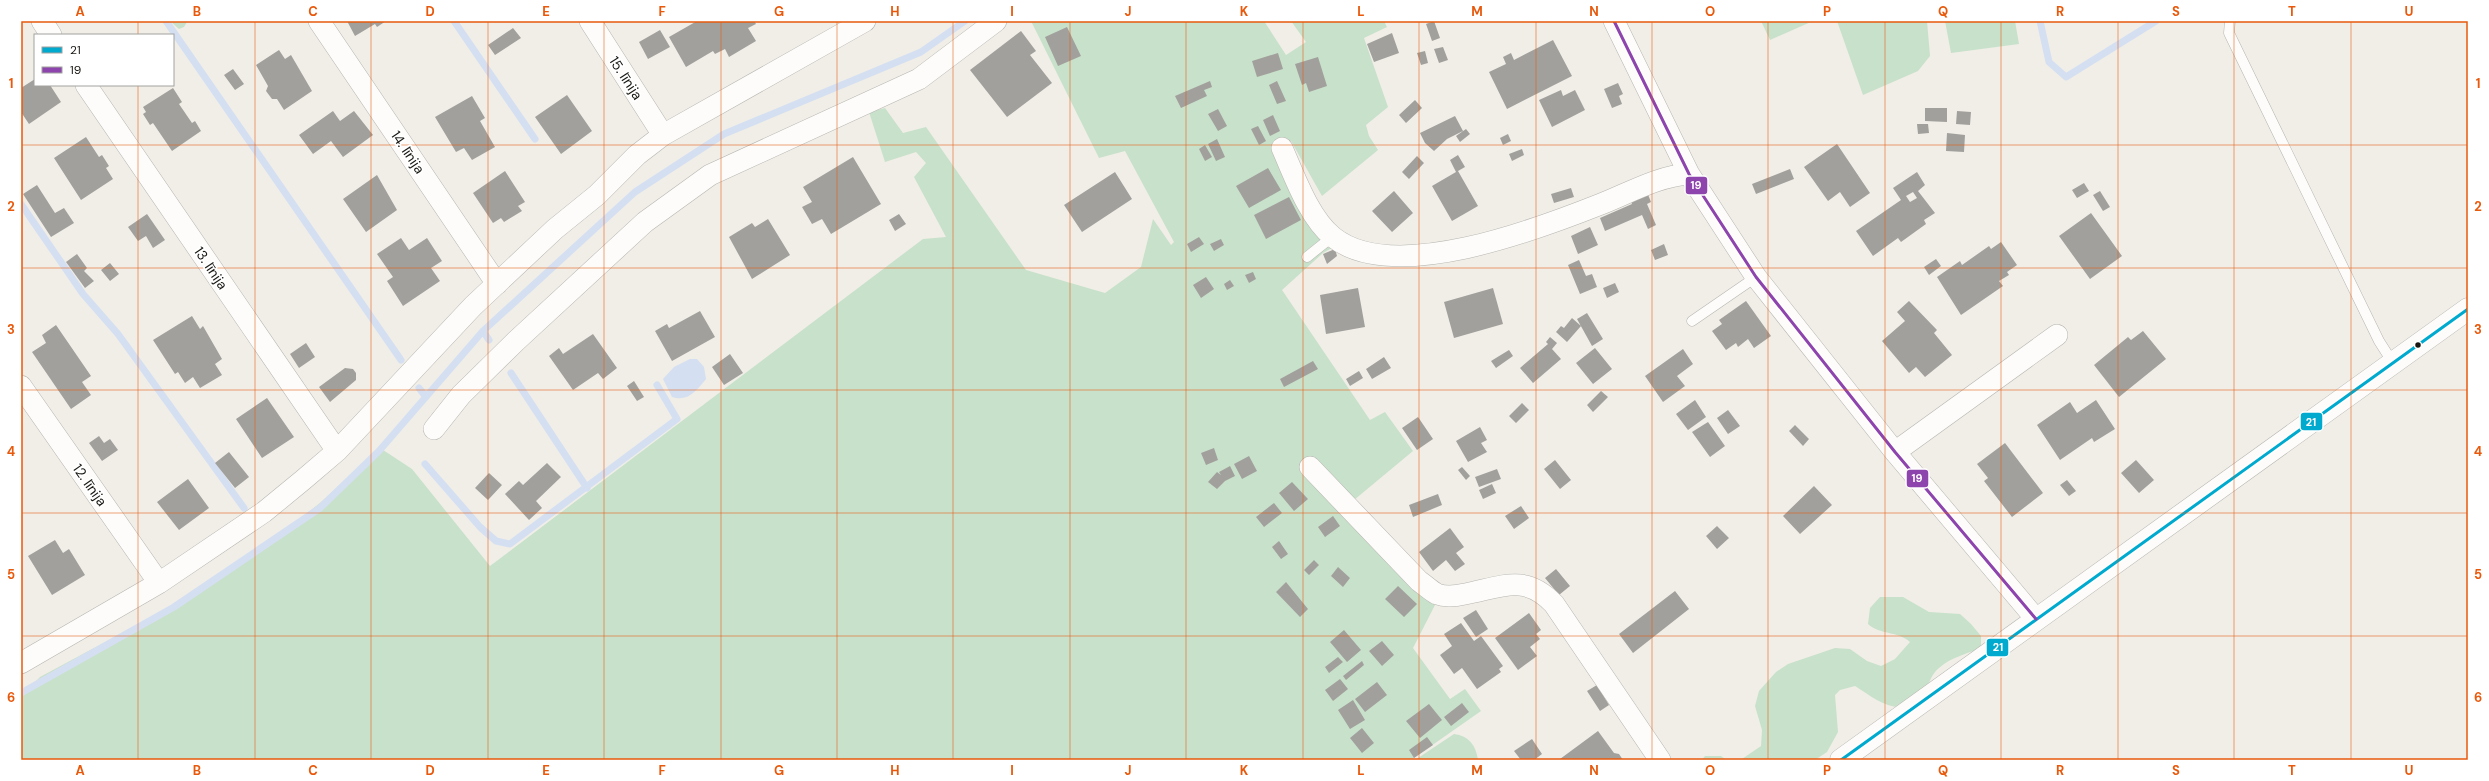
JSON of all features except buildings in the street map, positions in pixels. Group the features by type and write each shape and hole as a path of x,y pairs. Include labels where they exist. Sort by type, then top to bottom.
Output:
{"main road":[{"path":"1841,760 2468,309"}],"street":[{"path":"42,21 50,34"},
{"name":"14. līnija","path":"319,21 497,284"},
{"name":"15. līnija","path":"590,21 663,135"},
{"path":"21,663 159,583 264,512 337,451 472,306 555,228 597,195 637,155 663,135 865,21"},
{"path":"434,429 461,395 516,341 651,218 710,175 919,79 996,21"},
{"path":"1614,21 1689,174 1756,277 1895,452 2036,619"},
{"name":"13. līnija","path":"87,86 337,451"},
{"path":"1282,148 1304,196 1332,237 1357,250 1377,254 1400,255 1456,250 1498,240 1599,204 1672,175 1689,174"},
{"path":"1895,452 2057,335"},
{"name":"12. līnija","path":"21,386 159,583"},
{"path":"1310,467 1419,581 1437,594 1454,596 1515,584 1531,586 1544,593 1554,604 1660,760"}],"lane":[{"path":"2230,21 2229,33 2379,341 2393,363"},
{"path":"1307,257 1332,237"},
{"path":"1692,321 1756,277"}],"green space":[{"path":"170,21 187,22 184,27 179,29"},
{"path":"1031,21 1264,21 1286,55 1306,42 1291,21 1384,21 1387,27 1364,38 1388,107 1366,125 1369,136 1378,150 1322,196 1291,141 1274,147 1337,245 1323,253 1282,290 1370,420 1385,412 1413,451 1342,510 1435,605 1413,648 1450,699 1465,689 1481,711 1411,760 21,760 21,697 40,677 202,590 265,546 320,503 380,448 412,469 490,566 923,239 946,237 914,177 926,163 916,152 885,162 869,112 885,108 903,133 926,127 1026,270 1105,293 1141,267 1153,219 1171,245 1174,242 1125,151 1099,158"},
{"path":"1761,21 1813,21 1770,40"},
{"path":"1837,21 1927,21 1930,56 1918,71 1863,95"},
{"path":"1945,21 2015,21 2019,44 1951,53"},
{"path":"1880,597 1903,597 1929,612 1960,614 1981,636 1981,648 1954,658 1944,664 1936,671 1923,694 1915,702 1906,706 1898,707 1880,702 1855,686 1840,690 1835,695 1838,732 1827,752 1815,760 1731,760 1742,759 1761,746 1762,730 1755,706 1759,691 1776,672 1788,664 1835,648 1850,649 1867,661 1881,666 1895,659 1910,642 1900,636 1878,630 1868,624 1870,608"},
{"path":"1454,734 1464,737 1471,742 1476,750 1478,760 1415,760"},
{"path":"1705,756 1721,756 1726,760 1702,760"}],"water":[{"path":"690,359 697,359 704,367 706,379 687,397 672,397 663,379 674,367"}],"waterway":[{"path":"166,21 401,360"},
{"path":"454,21 535,139"},
{"path":"21,693 174,607 320,508 379,451 483,331 635,192 724,134 921,52 965,21"},
{"path":"2040,21 2049,62 2066,77 2156,21"},
{"path":"21,204 83,294 118,334 244,508"},
{"path":"483,331 489,340"},
{"path":"511,373 587,488"},
{"path":"425,464 480,527 496,541 510,544 677,419 657,385"},
{"path":"419,388 426,397"}],"transit line":[{"name":"19","path":"1614,21 1689,174 1756,277 1895,452 2036,619"},
{"name":"21","path":"1841,760 2468,309"}]}
